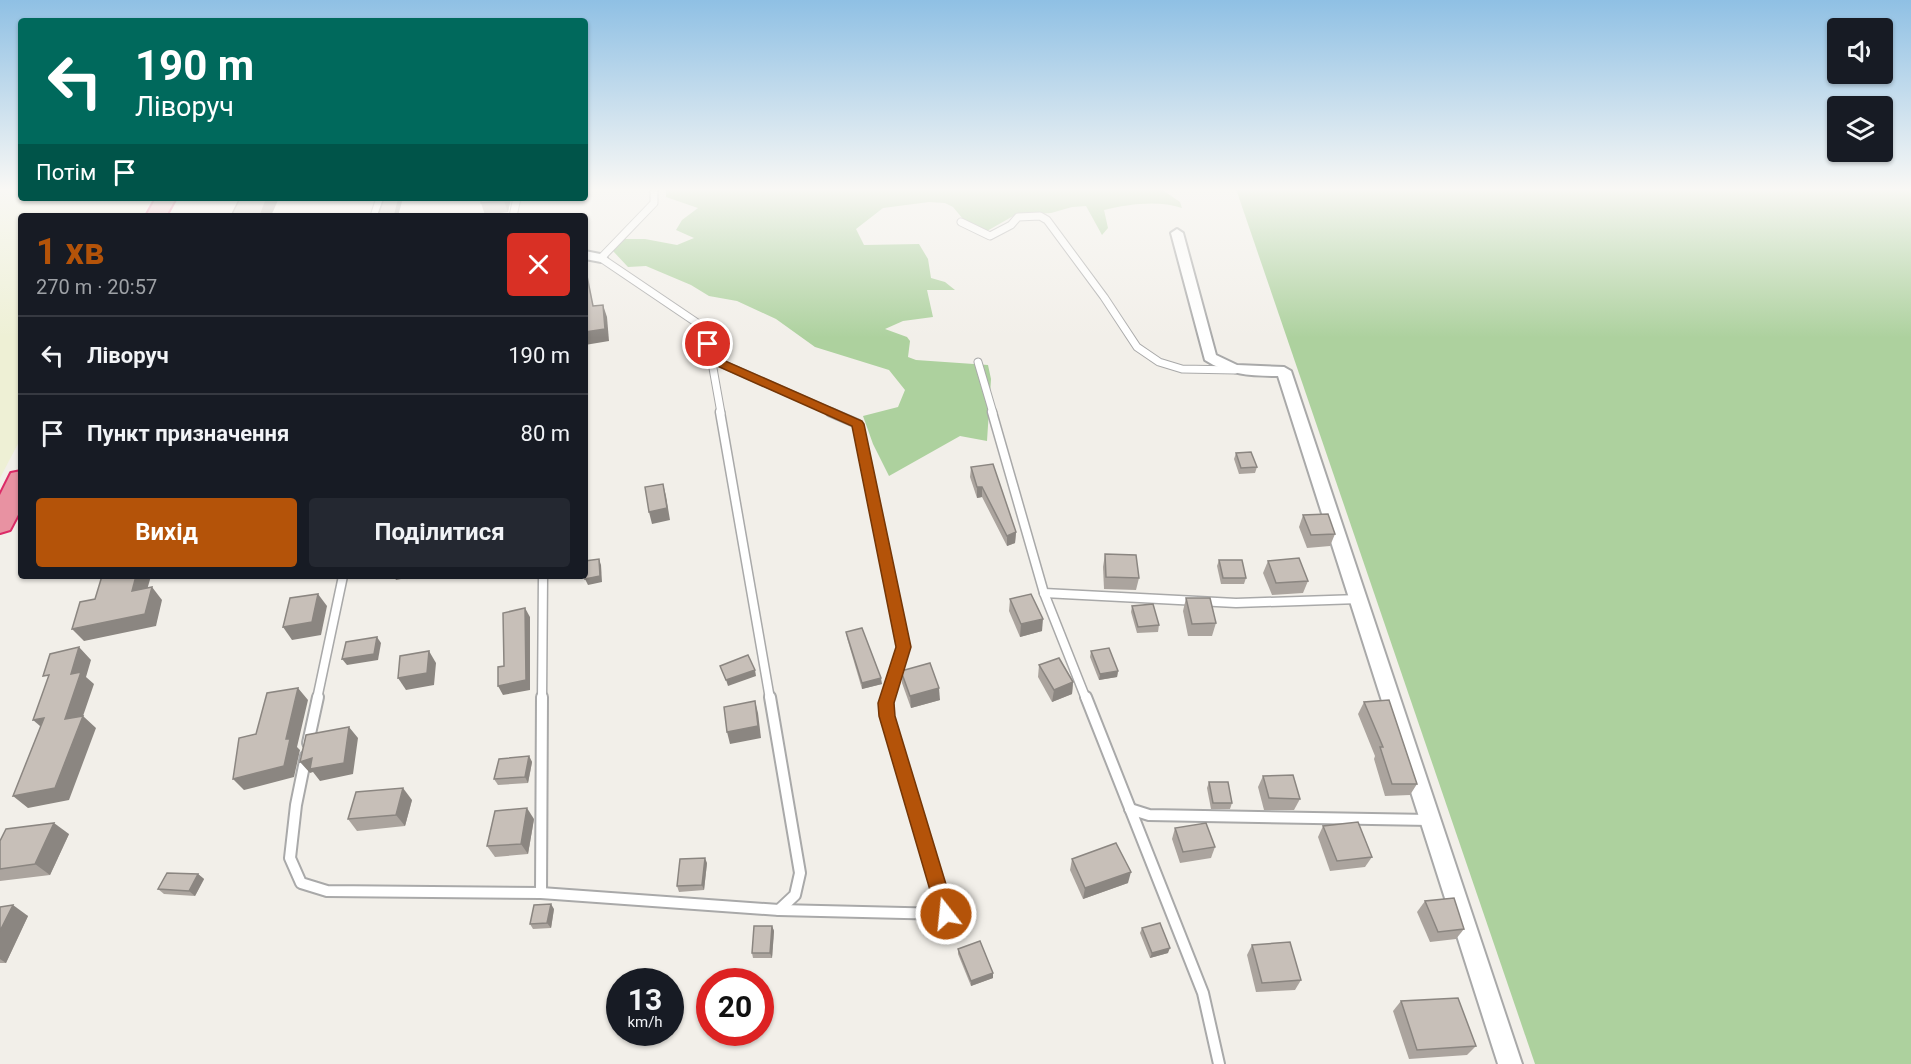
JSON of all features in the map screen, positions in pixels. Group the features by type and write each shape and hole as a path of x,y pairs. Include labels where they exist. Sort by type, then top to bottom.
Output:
{"highway":[{"path":"0,523 18,486"}],"street":[{"path":"1179,239 1210,357 1224,367 1284,371 1510,1064"},
{"path":"588,256 601,258"}],"lane":[{"path":"620,239 601,258 706,329 800,873 795,895 779,910"},
{"path":"1061,239 1137,347 1159,362 1182,369 1245,370"},
{"path":"341,579 296,805 290,858 301,883 327,891 541,893 779,910 946,914 887,716 886,703 904,647 858,424 711,359"},
{"path":"978,362 1044,593 1203,993 1219,1064"},
{"path":"541,893 543,579"},
{"path":"1044,593 1236,603 1359,599"},
{"path":"1130,809 1149,816 1430,820"}],"green space":[{"path":"0,239 18,239 18,444 0,478"},
{"path":"625,239 645,239 677,245 692,239 861,239 864,245 919,244 928,259 931,278 945,282 955,290 927,290 933,317 903,321 885,329 907,337 910,341 908,357 916,360 988,365 991,379 987,441 960,436 889,476 873,444 863,416 898,407 905,390 889,370 815,347 776,319 737,301 709,296 691,285 646,266 628,267 613,251"},
{"path":"1253,239 1911,239 1911,1064 1535,1064"}],"building":[{"path":"588,281 593,306 603,305 605,329 588,332"},
{"path":"1251,452 1257,467 1241,468 1236,453"},
{"path":"993,464 1016,532 1007,536 982,487 977,487 971,467"},
{"path":"663,484 667,508 649,512 645,487"},
{"path":"1328,514 1335,534 1311,535 1303,515"},
{"path":"1105,554 1136,555 1139,578 1106,577"},
{"path":"1299,558 1308,581 1276,583 1268,561"},
{"path":"599,559 600,576 588,578 588,561"},
{"path":"1219,560 1242,560 1246,578 1223,578"},
{"path":"101,579 135,579 132,591 152,587 145,614 72,629 80,602 95,599"},
{"path":"318,594 312,622 283,627 290,598"},
{"path":"1031,594 1043,619 1021,624 1010,599"},
{"path":"1186,598 1210,598 1216,623 1192,624"},
{"path":"1153,604 1159,625 1138,627 1132,606"},
{"path":"525,608 526,680 498,686 498,667 504,666 503,613"},
{"path":"862,628 881,678 862,683 846,632"},
{"path":"377,637 374,654 342,659 346,642"},
{"path":"79,647 71,674 81,672 65,719 83,716 55,788 13,796 44,718 33,720 49,675 43,676 50,654"},
{"path":"1109,648 1118,671 1100,674 1091,651"},
{"path":"429,651 427,673 398,678 400,656"},
{"path":"748,655 755,670 726,680 720,666"},
{"path":"1059,658 1073,682 1054,690 1039,665"},
{"path":"930,663 939,688 910,696 901,671"},
{"path":"298,688 286,739 290,739 284,766 233,779 239,738 256,734 267,693"},
{"path":"1389,700 1417,784 1392,784 1380,747 1383,747 1364,702"},
{"path":"755,701 758,726 727,732 724,707"},
{"path":"349,727 344,763 310,769 312,758 300,762 306,735"},
{"path":"529,756 525,777 494,779 499,759"},
{"path":"1293,775 1300,799 1269,798 1263,776"},
{"path":"1209,782 1228,782 1232,803 1213,803"},
{"path":"403,788 396,815 348,819 356,792"},
{"path":"527,808 521,844 487,846 495,811"},
{"path":"1358,822 1372,857 1337,861 1323,826"},
{"path":"54,823 35,864 0,869 0,841 6,829"},
{"path":"1206,823 1215,847 1183,852 1175,828"},
{"path":"1116,843 1131,872 1085,888 1072,859"},
{"path":"705,858 702,885 677,886 680,859"},
{"path":"167,873 198,874 189,891 158,889"},
{"path":"1454,898 1464,929 1438,932 1425,901"},
{"path":"551,904 547,923 530,924 534,905"},
{"path":"13,905 0,931 0,907"},
{"path":"1160,923 1170,948 1152,953 1142,928"},
{"path":"754,926 772,926 770,953 752,953"},
{"path":"980,941 993,973 971,981 958,949"},
{"path":"1290,942 1301,980 1262,983 1252,945"},
{"path":"1458,998 1476,1046 1417,1050 1401,1001"}],"route":[{"path":"708,344 711,359 858,424 904,647 886,703 887,716 946,914"}]}
